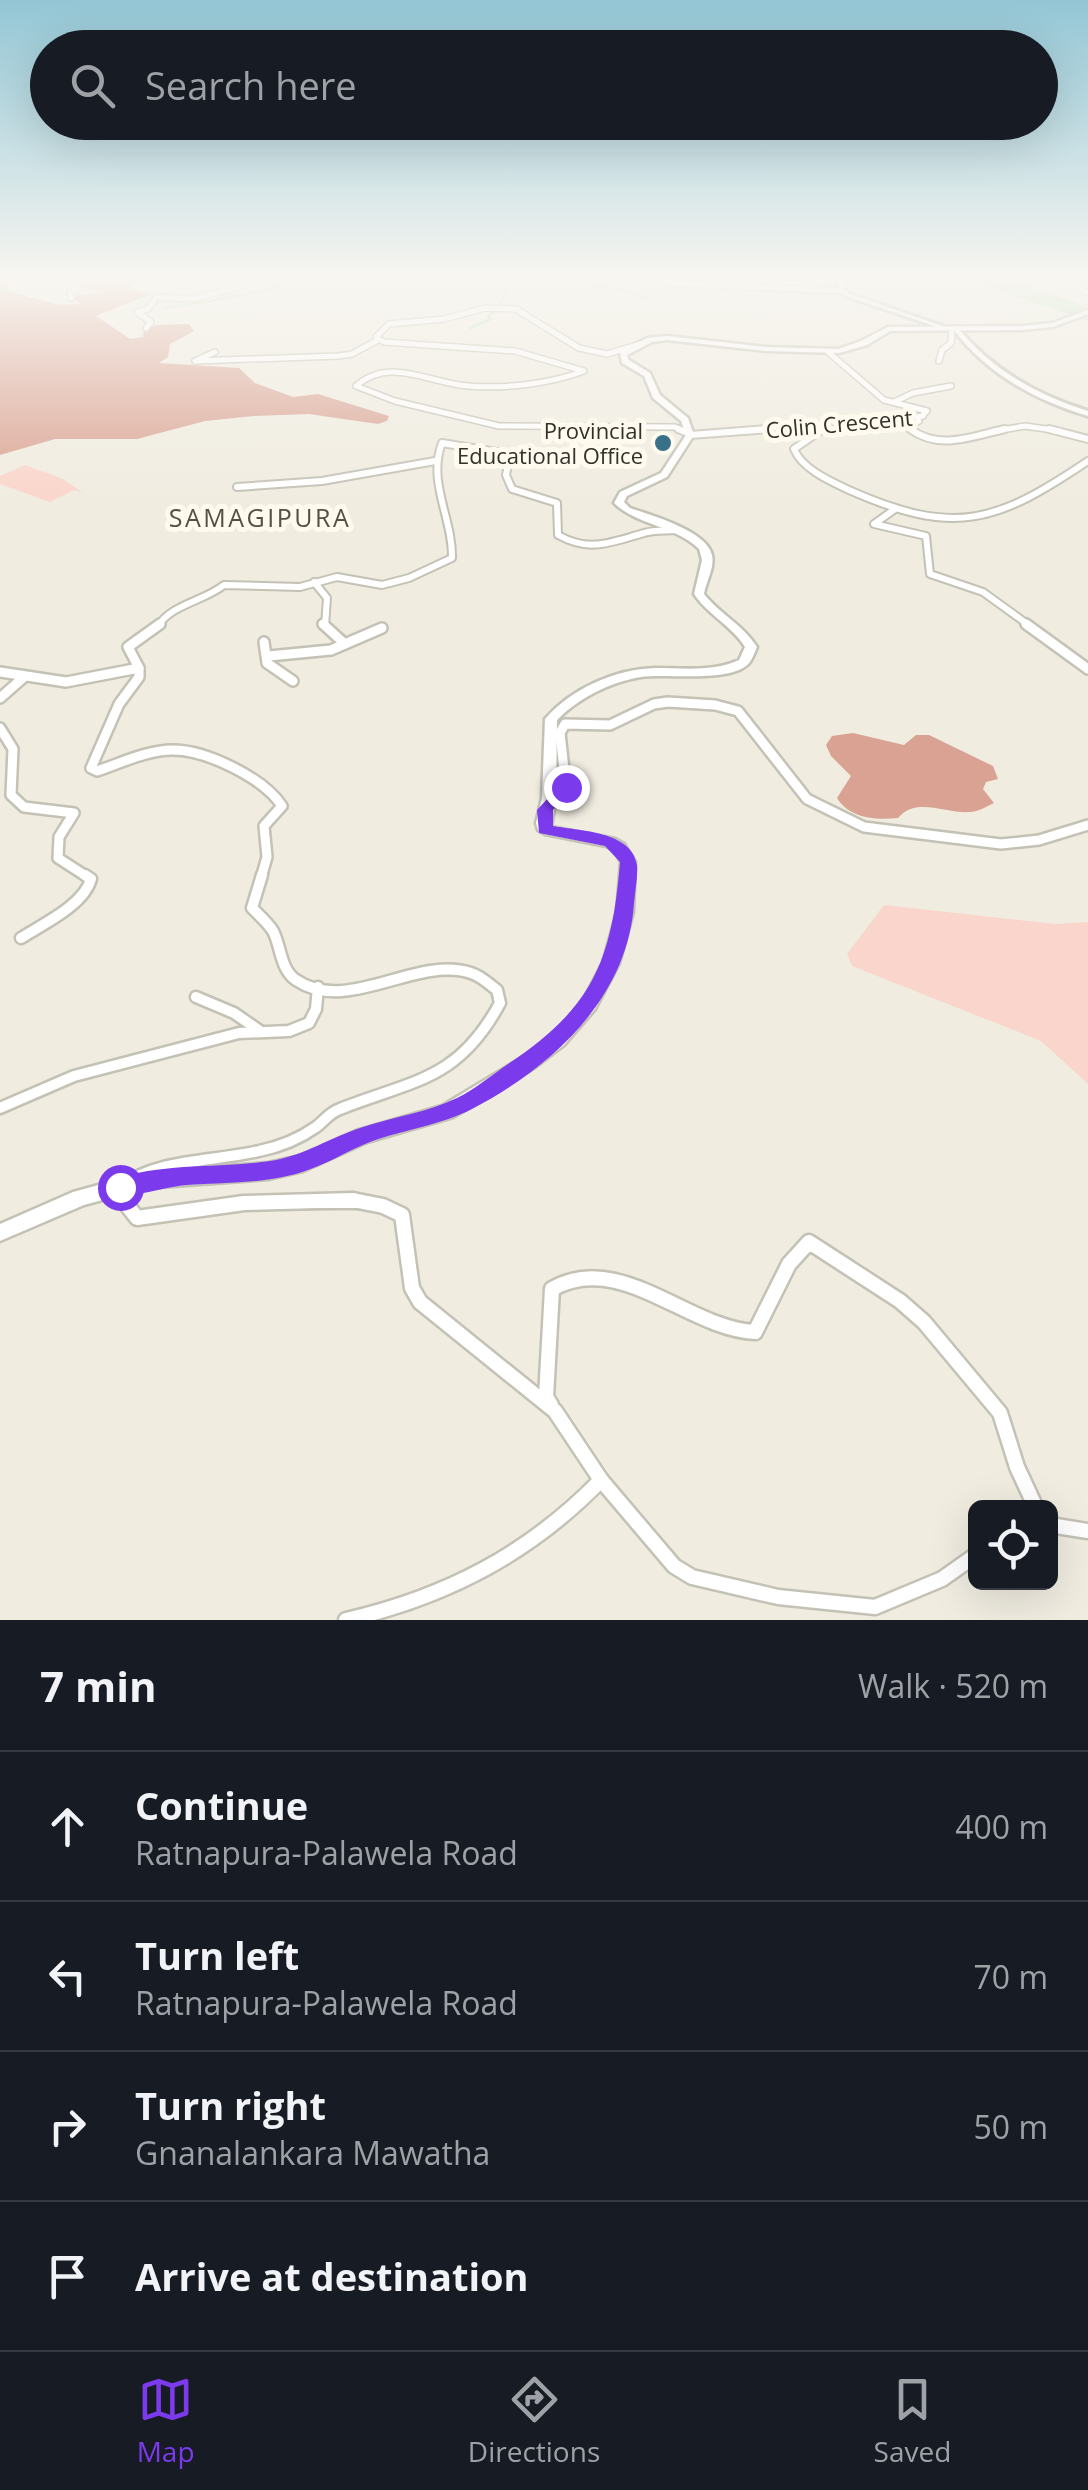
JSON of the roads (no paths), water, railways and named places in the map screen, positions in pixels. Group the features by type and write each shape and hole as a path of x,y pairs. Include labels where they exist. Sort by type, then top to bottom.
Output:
{"main road":[{"path":"0,1233 80,1198 120,1187 166,1177 268,1170 303,1163 362,1136 463,1104 558,1041 595,997 611,962 625,912 628,862 619,847 610,842 551,833 542,824 549,798 548,728 560,709 624,676 723,671 744,662 751,647 742,632 708,607 699,594 707,556 703,546 627,510 619,499 664,475 690,434 685,420 656,396 647,374 622,358 627,355"}],"street":[{"path":"210,355 195,361 348,355"},
{"path":"522,355 584,370 473,386 402,372 379,374 357,383 365,391 395,402 499,426 672,427 690,434"},
{"name":"Colin Crescent","path":"831,355 884,400 925,414"},
{"path":"939,361 941,355"},
{"path":"977,355 1058,405 1088,414"},
{"path":"894,402 913,393 951,386"},
{"path":"1088,439 1026,426 963,440 931,439 908,427 932,414 925,414 820,429 794,449 809,466 833,481 895,509 945,522 967,520 1040,495 1088,461"},
{"name":"Colin Crescent","path":"690,434 925,414"},
{"path":"555,1411 420,1302 412,1288 402,1215 384,1206 353,1200 283,1205 244,1203 137,1218 124,1206 120,1187 142,1171 261,1151 289,1142 316,1127 335,1110 397,1092 436,1074 483,1035 500,1003 497,990 472,973 456,970 375,985 318,988 298,982 289,974 272,932 252,908 267,858 264,826 282,806 277,794 177,749 97,771 91,768 119,704 139,677 139,668 128,647 136,638 158,627 166,614 209,596 224,585 300,586 337,577 358,587 378,588 452,558 454,530 440,509 435,460 440,445 448,442 502,453 509,459 506,475 512,490 557,503 558,535 579,544 619,545 645,532 676,530"},
{"path":"236,486 322,481 435,460"},
{"path":"895,509 874,524 926,536 930,574 983,592 1088,669"},
{"path":"314,582 327,598 323,624 345,644"},
{"path":"269,656 331,650 382,628"},
{"path":"264,642 267,663 293,681"},
{"path":"0,672 86,681 139,668"},
{"path":"0,698 24,677"},
{"path":"545,810 566,787 560,733 565,724 610,726 654,704 668,702 715,705 738,711 807,799 864,827 1001,844 1040,840 1088,825"},
{"path":"0,728 13,749 11,796 24,807 74,814 59,837 58,858 90,879 90,886 59,914 21,938"},
{"path":"0,1108 74,1076 165,1056 240,1033 289,1031 309,1023 316,1009 318,988"},
{"path":"196,997 234,1013 260,1031"},
{"path":"968,1561 878,1614 692,1577 674,1566 601,1480 546,1397 552,1368 552,1289 564,1281 612,1281 640,1286 691,1317 734,1333 755,1332 766,1317 787,1260 809,1242 900,1301 924,1322 1000,1414 1016,1467 1032,1500"},
{"path":"346,1620 424,1601 505,1561 569,1516 601,1480"},
{"path":"1058,1527 1088,1532"}],"place":[{"name":"Provincial Educational Office","path":"663,443"}],"district":[{"name":"SAMAGIPURA","path":"260,517"}]}
